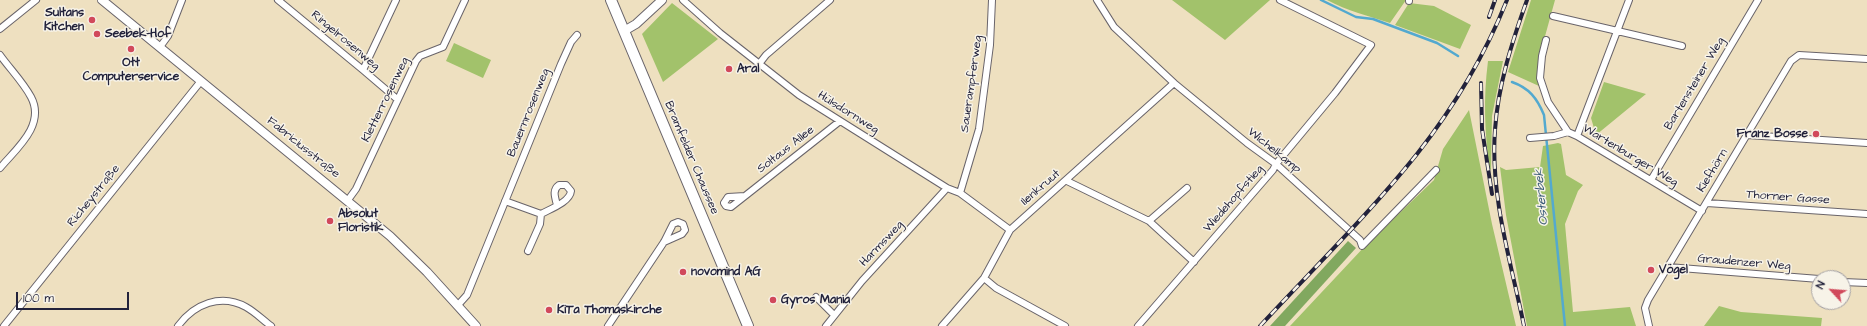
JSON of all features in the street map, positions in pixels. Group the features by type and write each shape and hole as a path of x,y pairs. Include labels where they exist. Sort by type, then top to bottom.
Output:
{"main road":[{"name":"Bramfelder Chaussee","path":"611,0 748,326"}],"street":[{"path":"0,29 36,0"},
{"name":"Fabriciusstraße","path":"102,0 348,200 396,241 458,305 476,326"},
{"path":"160,47 168,36 182,0"},
{"name":"Ringelrosenweg","path":"278,0 396,99"},
{"path":"363,70 396,0"},
{"name":"Kletterrosenweg","path":"348,200 356,189 396,99 420,56 444,47 465,0"},
{"path":"624,31 636,24 662,0"},
{"name":"Hülsdornweg","path":"683,0 759,64 799,95 947,188 960,193 1010,230"},
{"path":"759,64 766,56 830,0"},
{"name":"Sauerampferweg","path":"960,193 979,129 990,45 992,0"},
{"name":"Wichelkamp","path":"1097,0 1114,27 1174,83 1247,143 1276,164 1360,240 1362,246 1436,170"},
{"name":"Wiedehopfstieg","path":"1138,326 1274,170 1276,164 1335,93 1371,45 1280,0"},
{"path":"1577,136 1629,0"},
{"name":"Bartensteiner Weg","path":"1651,180 1758,0"},
{"path":"1553,16 1682,46"},
{"name":"Bauernrosenweg","path":"458,305 466,295 561,64 577,35"},
{"name":"Wartenburger Weg","path":"1546,40 1542,56 1540,78 1548,102 1568,132 1702,211"},
{"path":"0,55 32,98 35,116 28,134 0,168"},
{"name":"Kiefhörn","path":"1649,326 1645,308 1648,300 1791,61 1800,55 1867,59"},
{"name":"Richeystraße","path":"4,326 201,81"},
{"name":"Ilenkruut","path":"942,326 984,278 1010,230 1174,83"},
{"name":"Soltaus Allee","path":"745,196 840,121"},
{"name":"Wartenburger Weg","path":"1530,138 1549,137 1568,132"},
{"path":"1747,135 1867,143"},
{"path":"1066,181 1149,221 1194,262"},
{"name":"Harmsweg","path":"826,326 834,315 947,188"},
{"path":"1149,221 1187,188"},
{"path":"505,201 541,214 557,205"},
{"name":"Thorner Gasse","path":"1707,203 1867,214"},
{"path":"528,251 540,224 541,214"},
{"path":"608,326 664,242"},
{"name":"Graudenzer Weg","path":"1668,267 1811,278"},
{"path":"984,278 996,288 1065,326"},
{"path":"1851,282 1867,283"},
{"path":"816,298 834,315"},
{"path":"178,326 194,309 212,301 228,301 246,307 271,326"}],"green space":[{"path":"1172,0 1270,0 1225,40"},
{"path":"1327,0 1406,0 1390,23 1350,10"},
{"path":"1531,0 1555,0 1539,58 1539,86 1508,72"},
{"path":"672,3 718,39 663,82 642,34"},
{"path":"1409,3 1434,6 1471,25 1460,49 1395,25"},
{"path":"454,43 491,60 483,78 446,61"},
{"path":"1488,61 1503,61 1492,116 1491,170 1489,168 1486,141 1485,115 1485,89"},
{"path":"1604,82 1646,94 1596,135 1591,118"},
{"path":"1469,110 1492,224 1516,326 1290,326 1366,245 1434,180 1443,149"},
{"path":"1558,143 1561,144 1566,175 1583,185 1578,191 1565,224 1573,312 1630,307 1636,326 1527,326 1506,215 1500,167 1506,170 1540,167 1543,146"},
{"path":"1348,241 1356,248 1285,326 1270,326"},
{"path":"1719,306 1741,312 1822,318 1821,326 1704,326"}],"waterway":[{"name":"Osterbek","path":"1321,0 1356,17 1373,19 1437,43 1458,56"},
{"name":"Osterbek","path":"1512,82 1518,84 1532,94 1544,115 1565,326"}],"railway":[{"path":"1489,17 1495,0"},
{"path":"1260,326 1380,198 1431,136 1444,118 1479,61 1507,0"},
{"path":"1524,326 1503,229 1494,155 1495,130 1502,80 1527,0"},
{"path":"1481,83 1482,129 1492,194"}],"place":[{"name":"Sultans Kitchen","path":"92,20"},
{"name":"Seebek-Hof","path":"97,34"},
{"name":"Ott Computerservice","path":"131,49"},
{"name":"Aral","path":"729,69"},
{"name":"Franz Bosse","path":"1816,134"},
{"name":"Absolut Floristik","path":"330,221"},
{"name":"Vögel","path":"1651,270"},
{"name":"novomind AG","path":"683,272"},
{"name":"Gyros Mania","path":"773,300"},
{"name":"KiTa Thomaskirche","path":"549,310"}]}
